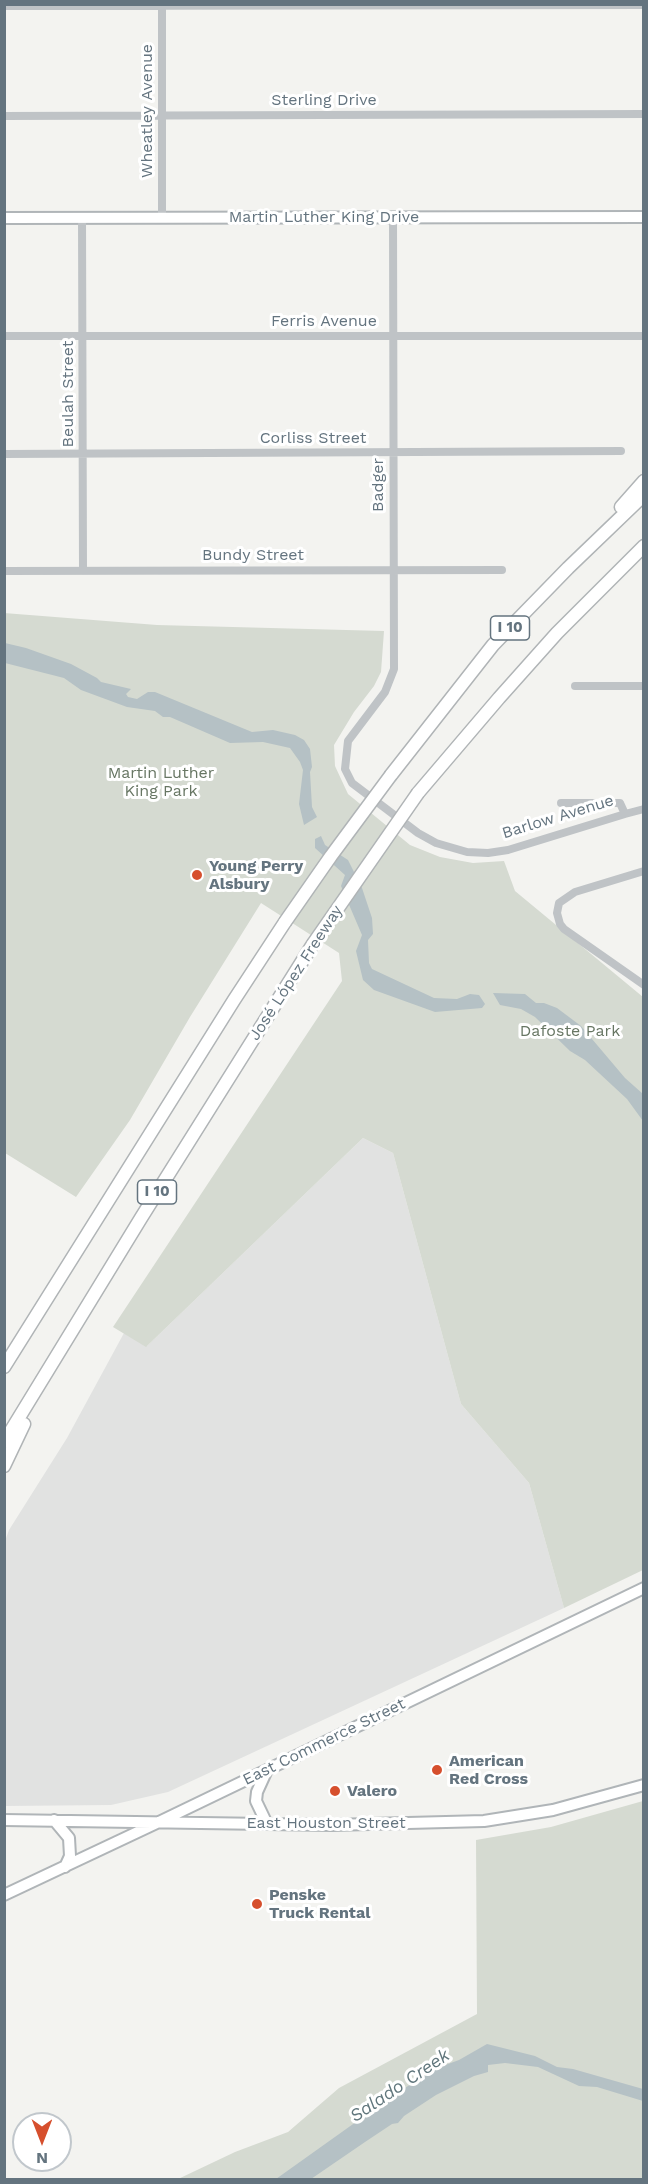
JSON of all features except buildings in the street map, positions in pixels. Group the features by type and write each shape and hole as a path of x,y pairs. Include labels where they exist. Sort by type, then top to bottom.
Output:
{"highway":[{"path":"568,568 644,481"},
{"name":"I 10","path":"4,1367 234,1000 331,856 493,645 644,495"},
{"name":"José López Freeway","path":"4,1442 147,1208 313,944 418,794 557,633 644,546"},
{"path":"4,1466 45,1377"}],"main road":[{"name":"Martin Luther King Drive","path":"4,218 644,217"},
{"name":"East Commerce Street","path":"4,1895 644,1588"},
{"path":"267,1770 257,1792 256,1801 267,1824"},
{"name":"East Houston Street","path":"4,1820 332,1825 484,1821 553,1810 644,1785"},
{"path":"54,1820 69,1838 70,1856 65,1867"}],"street":[{"name":"Wheatley Avenue","path":"162,5 162,217"},
{"path":"4,6 644,5"},
{"name":"Sterling Drive","path":"4,116 644,114"},
{"name":"Badger","path":"390,682 394,659 393,217"},
{"name":"Beulah Street","path":"82,218 83,570"},
{"name":"Ferris Avenue","path":"4,336 644,336"},
{"name":"Corliss Street","path":"4,453 621,452"},
{"name":"Bundy Street","path":"4,571 502,570"},
{"name":"Barlow Avenue","path":"390,682 380,700 348,741 345,769 358,789 426,838 457,850 488,853 519,847 625,814 620,803 561,803"},
{"path":"575,686 644,686"},
{"path":"625,814 644,809"},
{"path":"643,985 564,929 557,913 559,903 575,892 644,871"}],"shaded area":[{"path":"5,643 71,664 101,682 131,689 126,694 128,697 137,699 148,692 155,692 252,732 273,730 295,735 304,740 310,749 312,807 317,817 304,825 299,804 303,770 290,748 263,742 230,743 170,717 163,717 155,711 127,707 81,690 64,678 5,663"},
{"path":"321,836 325,845 348,860 362,888 372,918 373,934 368,940 369,963 372,969 434,998 457,999 470,994 479,995 485,1004 482,1008 435,1012 374,990 363,980 356,951 362,935 341,886 345,875 315,848 315,839"},
{"path":"493,993 525,994 536,1003 544,1003 557,1008 581,1026 625,1078 643,1094 643,1121 627,1099 585,1060 570,1051 535,1017 521,1009 500,1005"},
{"path":"363,1138 393,1153 461,1404 529,1483 564,1608 168,1792 111,1805 5,1806 5,1541 9,1530 67,1438 124,1333 147,1346"},
{"path":"487,2044 535,2056 557,2067 573,2069 643,2089 643,2101 597,2087 579,2086 538,2067 505,2063 488,2065 488,2072 474,2076 436,2095 404,2116 398,2123 392,2124 311,2179 276,2179 398,2092 440,2067 459,2060"}],"green space":[{"path":"4,613 157,625 384,631 381,672 334,745 335,766 348,794 410,845 440,857 473,863 504,861 515,891 643,997 643,1570 564,1608 529,1483 461,1404 393,1153 363,1138 146,1347 113,1327 342,981 339,953 261,903 190,1017 130,1120 76,1197 5,1153"},
{"path":"643,1801 643,2179 176,2180 235,2152 288,2132 339,2088 477,2014 476,1840 551,1827"}],"place":[{"name":"Young Perry Alsbury","path":"197,875"},
{"name":"American Red Cross","path":"437,1770"},
{"name":"Valero","path":"335,1791"},
{"name":"Penske Truck Rental","path":"257,1904"}],"park label":[{"name":"Martin Luther King Park","path":"161,782"},
{"name":"Dafoste Park","path":"570,1031"}],"water label":[{"name":"Salado Creek","path":"400,2086"}]}
